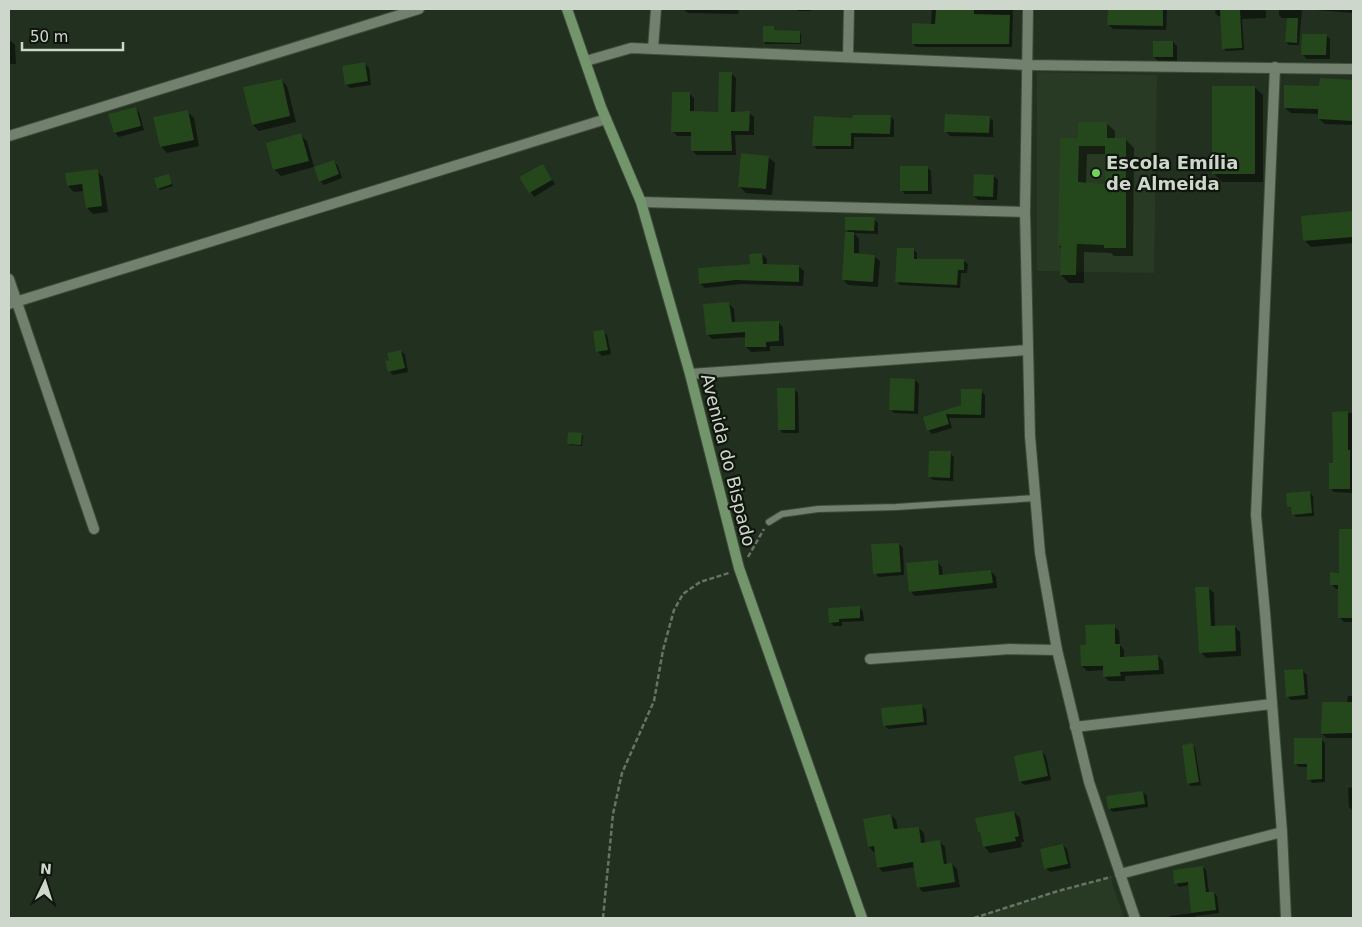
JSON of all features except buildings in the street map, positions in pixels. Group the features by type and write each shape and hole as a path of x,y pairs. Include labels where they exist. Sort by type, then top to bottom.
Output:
{"main road":[{"name":"Avenida do Bispado","path":"567,9 606,119 641,202 690,374 739,568 862,918"}],"street":[{"path":"9,136 419,9"},
{"path":"653,49 656,9"},
{"path":"848,57 849,9"},
{"path":"1028,9 1025,212 1028,350 1030,436 1040,553 1056,650 1089,782 1136,918"},
{"path":"586,62 631,48 1027,65 1353,69"},
{"path":"1275,68 1256,515 1282,832 1286,918"},
{"path":"13,303 606,119"},
{"path":"641,202 1025,212"},
{"path":"9,279 13,303 94,529"},
{"path":"690,374 1028,350"},
{"path":"870,660 1010,650 1056,650"},
{"path":"1075,727 1272,704"},
{"path":"1120,874 1282,832"}],"lane":[{"path":"769,522 782,514 818,509 896,507 1036,498"}],"path":[{"path":"603,918 614,814 622,773 654,701 663,650 674,610 683,594 700,582 739,568 769,522"},
{"path":"974,918 1058,891 1120,874"}],"shaded area":[{"name":"Escola Emília de Almeida","path":"1037,72 1157,75 1154,273 1037,271"},
{"path":"1110,877 1124,918 974,918 1058,891"}],"place":[{"name":"Escola Emília de Almeida","path":"1096,173"}]}
